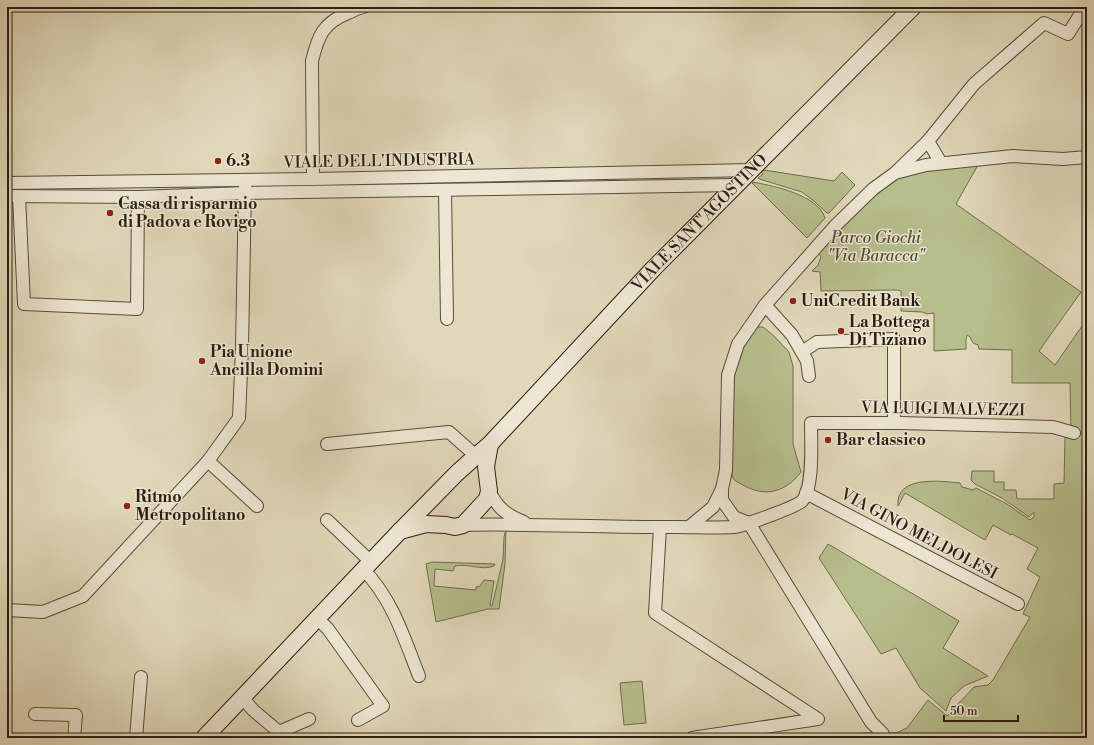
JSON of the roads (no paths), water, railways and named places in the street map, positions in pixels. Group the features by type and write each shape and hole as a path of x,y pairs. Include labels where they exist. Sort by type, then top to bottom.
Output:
{"main road":[{"name":"VIALE SANT'AGOSTINO","path":"204,738 400,531 457,473 490,444 653,269 913,7"},
{"path":"463,525 487,499 489,487 486,467 490,444"},
{"path":"457,473 472,472 489,487"},
{"path":"434,497 433,504 436,514 446,525"},
{"name":"VIALE SANT'AGOSTINO","path":"400,531 426,524 455,527 463,525"}],"street":[{"path":"313,179 312,61 316,43 323,30 335,18 363,7"},
{"path":"883,734 871,722 749,523 734,518 722,500 722,489 726,470 728,375 738,344 765,305 836,225 873,189 895,173 928,141 974,84 1044,23 1068,34 1084,7"},
{"path":"928,141 941,163"},
{"path":"895,173 926,165 1013,156 1063,159 1087,157"},
{"name":"VIALE DELL'INDUSTRIA","path":"7,183 313,179 752,170"},
{"path":"7,610 43,612 83,596 208,461 239,418 242,348 245,179"},
{"name":"VIALE DELL'INDUSTRIA","path":"7,196 138,197 245,193 736,185"},
{"path":"445,190 447,319"},
{"path":"19,196 24,304 137,309 138,197"},
{"path":"765,305 792,335 807,361 809,376"},
{"path":"802,352 817,342 894,339 894,423"},
{"name":"VIA LUIGI MALVEZZI","path":"806,492 810,477 811,424 894,423 1053,427 1074,433"},
{"path":"327,444 449,432 476,456"},
{"path":"208,461 257,506"},
{"path":"489,487 495,503 503,511 513,518 527,524"},
{"path":"689,527 713,507 722,489"},
{"path":"463,525 527,524 735,527 762,519 801,501 806,492"},
{"name":"VIA GINO MELDOLESI","path":"806,492 1018,604"},
{"path":"327,520 367,565 393,610 419,676"},
{"path":"660,527 655,613 818,719 692,738"},
{"path":"317,618 328,629 383,706 358,720"},
{"path":"136,738 141,677"},
{"path":"242,697 253,710 279,732 309,719"},
{"path":"35,714 76,715 74,738"}],"place":[{"name":"6.3","path":"218,161"},
{"name":"Cassa di risparmio di Padova e Rovigo","path":"110,213"},
{"name":"UniCredit Bank","path":"793,301"},
{"name":"La Bottega Di Tiziano","path":"841,331"},
{"name":"Pia Unione Ancilla Domini","path":"202,361"},
{"name":"Bar classico","path":"828,440"},
{"name":"Ritmo Metropolitano","path":"127,506"}],"park label":[{"name":"Parco Giochi \"Via Baracca\"","path":"876,247"}]}
